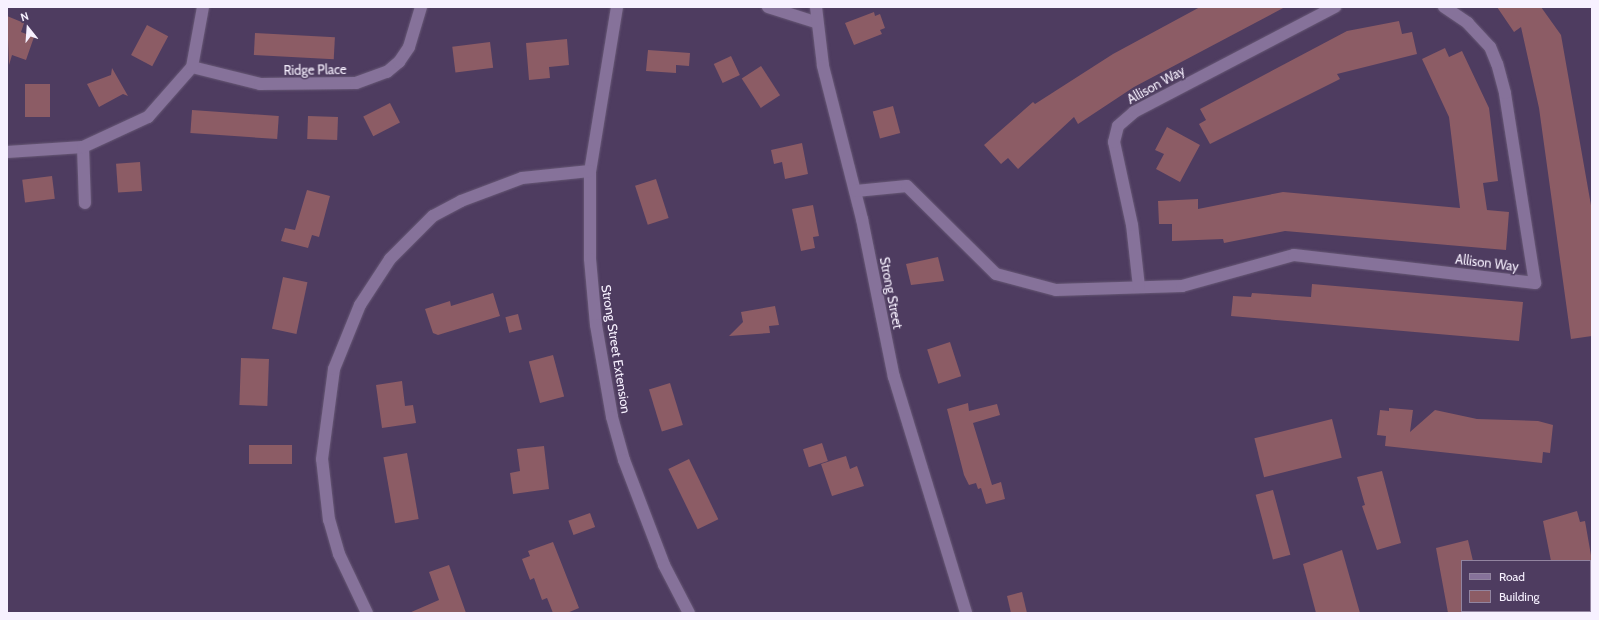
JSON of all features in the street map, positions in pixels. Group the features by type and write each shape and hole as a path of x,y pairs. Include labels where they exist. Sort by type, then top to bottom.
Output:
{"street":[{"path":"7,152 83,147 148,117 192,67 203,7"},
{"name":"Ridge Place","path":"192,67 260,84 324,86 356,83 387,72 399,62 409,47 421,7"},
{"name":"Strong Street Extension","path":"617,7 590,171 593,299 612,418 645,520 689,613"},
{"path":"768,7 815,22"},
{"name":"Strong Street","path":"816,7 815,22 856,191 894,377 966,613"},
{"name":"Allison Way","path":"1139,288 1132,225 1115,149 1118,126 1134,112 1335,7"},
{"name":"Allison Way","path":"856,191 907,186 996,274 1056,290 1182,286 1294,255 1535,283 1505,93 1497,64 1490,47 1468,24 1444,7"},
{"path":"83,147 85,203"},
{"path":"367,613 339,554 329,520 322,459 334,369 360,305 390,259 433,216 461,201 522,178 590,171"}],"building":[{"path":"1200,7 1285,7 1134,87 1078,124 1074,117 1018,169 1008,158 1001,164 984,145 1033,102 1035,104 1113,54"},
{"path":"1497,7 1541,7 1561,35 1592,211 1592,336 1571,339 1539,108 1521,27 1514,32"},
{"path":"874,12 875,16 880,14 885,28 880,30 882,34 854,45 845,23"},
{"path":"7,16 24,23 21,32 34,37 26,60 12,55 9,65"},
{"path":"1399,21 1402,34 1412,32 1417,54 1337,74 1340,79 1210,144 1199,124 1206,120 1200,109 1347,31"},
{"path":"147,25 168,36 152,66 131,55"},
{"path":"255,33 335,37 334,59 254,55"},
{"path":"567,39 569,65 549,67 550,78 529,80 526,43"},
{"path":"490,42 493,68 455,72 452,47"},
{"path":"1445,48 1449,57 1462,51 1489,108 1498,181 1483,183 1487,210 1509,212 1506,250 1285,231 1224,243 1223,239 1172,241 1172,224 1159,224 1158,201 1198,199 1198,209 1283,192 1460,208 1449,117 1422,59"},
{"path":"648,50 690,53 689,66 676,65 676,73 646,71"},
{"path":"731,56 740,75 723,83 714,64"},
{"path":"761,66 780,95 761,108 742,79"},
{"path":"112,68 128,96 123,94 99,107 87,84 111,75"},
{"path":"25,84 50,84 50,117 25,117"},
{"path":"390,103 400,123 373,136 363,117"},
{"path":"893,106 900,133 880,138 873,111"},
{"path":"192,110 279,116 277,139 190,133"},
{"path":"308,116 338,117 337,140 307,139"},
{"path":"1167,127 1200,145 1180,182 1156,169 1164,154 1155,150"},
{"path":"802,143 808,174 785,179 782,162 774,164 771,150"},
{"path":"140,162 142,191 118,193 116,164"},
{"path":"52,176 55,199 25,202 22,180"},
{"path":"656,179 669,218 648,225 635,186"},
{"path":"307,190 330,196 319,237 312,235 308,248 281,241 285,228 295,230"},
{"path":"813,205 819,236 813,237 815,248 801,251 792,209"},
{"path":"938,257 944,281 911,285 906,264"},
{"path":"283,277 307,282 296,334 272,329"},
{"path":"1312,284 1523,302 1519,341 1231,316 1233,296 1251,297 1252,293 1311,297"},
{"path":"493,293 500,316 438,335 433,333 425,309 450,301 451,306"},
{"path":"775,306 779,325 769,326 770,333 729,336 743,322 741,312"},
{"path":"518,314 522,330 509,333 505,317"},
{"path":"950,342 961,376 938,384 927,349"},
{"path":"553,355 564,397 540,403 529,361"},
{"path":"241,358 269,359 267,406 239,405"},
{"path":"402,381 405,406 413,405 416,423 382,428 376,385"},
{"path":"670,383 683,425 662,432 649,389"},
{"path":"968,403 969,411 997,404 1000,415 973,423 992,485 1001,482 1005,499 986,504 981,488 978,489 976,483 969,485 964,475 947,409"},
{"path":"1389,408 1413,410 1410,432 1435,410 1477,419 1538,421 1553,425 1550,453 1543,452 1542,463 1385,446 1386,436 1377,435 1380,410 1389,411"},
{"path":"1332,419 1342,458 1264,477 1254,438"},
{"path":"822,443 828,461 809,467 803,449"},
{"path":"249,445 292,445 292,464 249,464"},
{"path":"544,446 549,489 513,494 510,473 520,471 517,449"},
{"path":"407,453 419,519 395,523 383,457"},
{"path":"846,456 850,469 857,466 864,486 832,496 821,464"},
{"path":"689,459 718,519 698,529 668,469"},
{"path":"1382,471 1401,543 1377,550 1362,506 1365,505 1357,477"},
{"path":"1273,490 1290,555 1273,559 1256,495"},
{"path":"1577,511 1580,522 1585,521 1592,561 1551,560 1543,521"},
{"path":"590,513 595,527 574,535 568,521"},
{"path":"1468,540 1473,560 1461,560 1462,613 1448,613 1436,548"},
{"path":"553,542 579,608 567,613 553,613 547,598 542,600 534,578 530,580 522,559 530,556 528,551"},
{"path":"1342,550 1360,613 1316,613 1303,564"},
{"path":"449,565 466,613 409,613 439,600 429,572"},
{"path":"1022,592 1027,613 1011,613 1007,596"}]}
